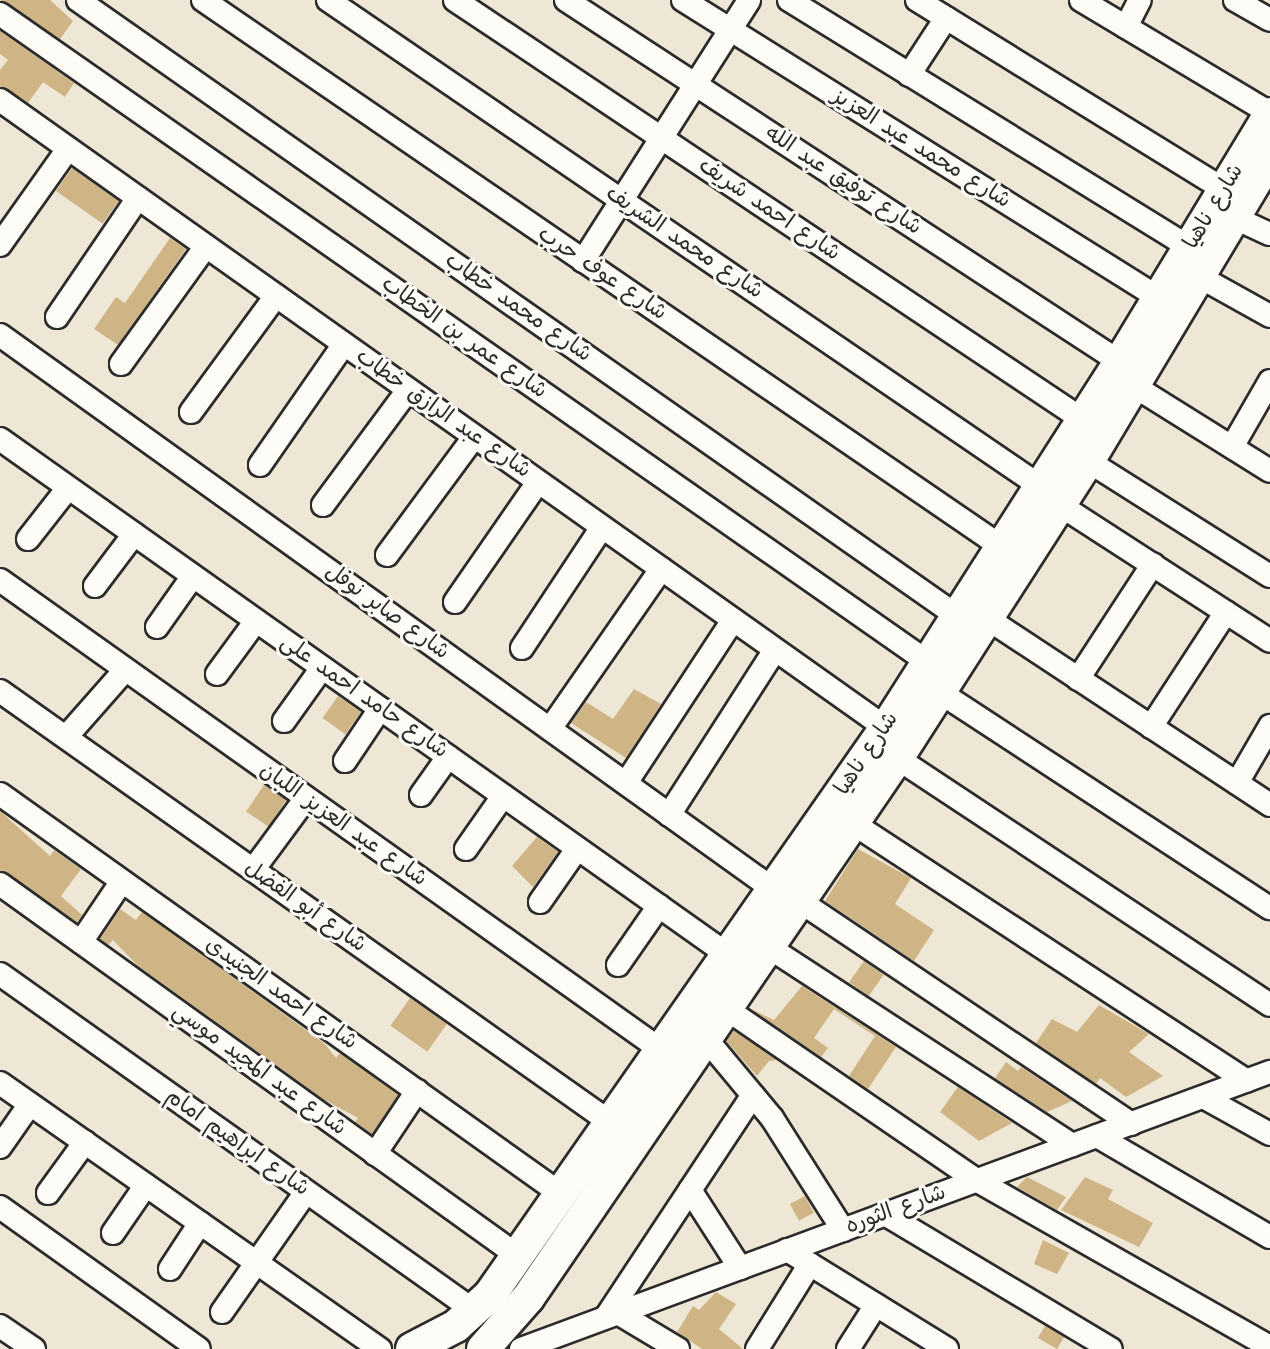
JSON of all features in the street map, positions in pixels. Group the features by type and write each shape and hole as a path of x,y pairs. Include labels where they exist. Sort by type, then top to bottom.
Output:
{"main road":[{"name":"شارع ناهيا","path":"412,1349 467,1329 611,1123 674,1059 707,1040 728,1010 770,948 787,896 886,728 928,662 972,618 1050,495 1083,420 1127,374 1195,262 1230,204 1270,114"},
{"name":"شارع ناهيا","path":"1230,204 1270,157"},
{"name":"شارع ناهيا","path":"483,1349 513,1319 674,1059 728,955 854,824 941,693 1002,547 1050,495 1088,461 1159,298 1195,262"}],"street":[{"name":"شارع محمد خطاب","path":"78,0 972,618 1078,679 1270,805"},
{"name":"شارع عوف حرب","path":"203,0 1002,547"},
{"name":"شارع محمد الشريف","path":"328,0 1050,495 1270,641"},
{"name":"شارع احمد شريف","path":"455,0 1083,420"},
{"name":"شارع توفيق عبد الله","path":"566,0 1270,471"},
{"name":"شارع محمد عبد العزيز","path":"683,0 1159,298"},
{"path":"583,261 749,0"},
{"path":"789,0 1195,262 1270,316"},
{"path":"917,0 1230,204 1270,234"},
{"path":"1081,0 1270,114"},
{"path":"1126,27 1140,0"},
{"path":"1235,0 1270,20"},
{"name":"شارع عمر بن الخطاب","path":"0,14 928,662"},
{"path":"909,75 946,18"},
{"name":"شارع عبد الرازق خطاب","path":"1,102 886,728"},
{"path":"0,245 68,149"},
{"path":"57,317 138,198"},
{"path":"121,364 206,246"},
{"path":"191,412 276,296"},
{"name":"شارع صابر نوفل","path":"0,335 669,815 1131,1124"},
{"path":"260,465 344,344"},
{"path":"1232,447 1270,381"},
{"path":"323,505 408,390"},
{"path":"387,555 474,437"},
{"name":"شارع حامد احمد على","path":"2,445 134,534 728,955"},
{"path":"1088,461 1270,576"},
{"path":"455,602 538,482"},
{"path":"28,539 68,488"},
{"path":"522,648 602,527"},
{"path":"95,586 134,534"},
{"path":"1078,679 1153,564"},
{"path":"550,729 661,569"},
{"path":"157,627 193,576"},
{"name":"شارع عبد العزيز اللبان","path":"0,580 674,1059"},
{"path":"1151,727 1226,612"},
{"path":"626,783 733,620"},
{"path":"217,674 256,621"},
{"path":"669,815 775,650"},
{"path":"284,721 322,668"},
{"path":"66,737 125,670"},
{"name":"شارع أبو الفضل","path":"0,691 611,1123"},
{"path":"941,693 1270,908"},
{"path":"345,761 380,709"},
{"path":"1237,783 1270,726"},
{"path":"421,795 448,757"},
{"path":"897,758 1270,1005"},
{"name":"شارع احمد الجنيدى","path":"0,794 561,1194"},
{"path":"466,849 503,796"},
{"path":"253,870 306,798"},
{"path":"854,824 1246,1081"},
{"path":"540,902 577,849"},
{"path":"81,942 122,881"},
{"name":"شارع عبد المجيد موسي","path":"0,884 518,1256"},
{"path":"618,965 659,906"},
{"path":"770,948 1072,1145"},
{"name":"شارع ابراهيم امام","path":"0,974 306,1192 467,1329"},
{"path":"728,1010 976,1180 1270,1347"},
{"path":"707,1040 753,1095 843,1230"},
{"name":"شارع الثوره","path":"521,1349 1270,1072"},
{"path":"0,1083 380,1349"},
{"path":"375,1154 417,1091"},
{"path":"675,1348 612,1315 753,1095"},
{"path":"1205,1098 1270,1134"},
{"path":"0,1147 30,1104"},
{"path":"1097,1136 1270,1237"},
{"path":"48,1193 85,1142"},
{"path":"113,1233 146,1185"},
{"path":"690,1190 740,1268"},
{"path":"222,1312 306,1192"},
{"path":"0,1207 199,1349"},
{"path":"885,1214 1111,1349"},
{"path":"170,1269 200,1223"},
{"path":"787,1250 947,1349"},
{"path":"757,1349 810,1264"},
{"path":"848,1349 876,1305"},
{"path":"0,1326 34,1349"}],"building":[{"path":"0,0 50,0 73,21 60,39"},
{"path":"0,31 74,83 65,97 43,82 28,103 0,86 0,70 8,60 0,54"},
{"path":"72,168 119,201 103,224 56,191"},
{"path":"170,238 186,249 118,345 94,329 116,297 125,303"},
{"path":"634,689 661,704 626,758 571,723 586,702 613,719"},
{"path":"338,696 361,712 345,734 323,718"},
{"path":"264,785 286,800 268,827 246,812"},
{"path":"0,811 50,856 54,850 81,869 61,896 82,915 77,922 0,870"},
{"path":"537,837 558,852 533,887 512,866"},
{"path":"858,849 911,878 895,904 934,930 914,961 825,901"},
{"path":"120,909 136,920 142,912 324,1043 336,1058 340,1053 398,1095 372,1134 355,1122 358,1118 323,1099 137,965 113,940 108,945 100,939"},
{"path":"864,961 884,975 869,996 849,982"},
{"path":"802,986 896,1047 868,1089 849,1076 875,1036 834,1009 814,1038 828,1048 821,1057 749,1008 774,1020"},
{"path":"410,998 447,1024 427,1052 390,1026"},
{"path":"1099,1005 1149,1034 1129,1052 1163,1076 1126,1097 1100,1078 1096,1084 1036,1043 1052,1019 1077,1032"},
{"path":"734,1031 777,1060 769,1061 757,1076 726,1041"},
{"path":"1006,1062 1018,1071 1021,1067 1072,1101 1047,1112 995,1078"},
{"path":"958,1087 1012,1123 979,1141 940,1112"},
{"path":"1027,1177 1066,1197 1057,1210 1017,1187"},
{"path":"1085,1177 1113,1190 1108,1199 1153,1223 1139,1247 1061,1210"},
{"path":"805,1196 814,1213 799,1221 790,1204"},
{"path":"1043,1240 1069,1253 1057,1274 1034,1264"},
{"path":"716,1292 736,1304 719,1329 743,1349 702,1349 677,1332 693,1306 699,1310"},
{"path":"1045,1326 1064,1337 1057,1349 1038,1338"}]}
